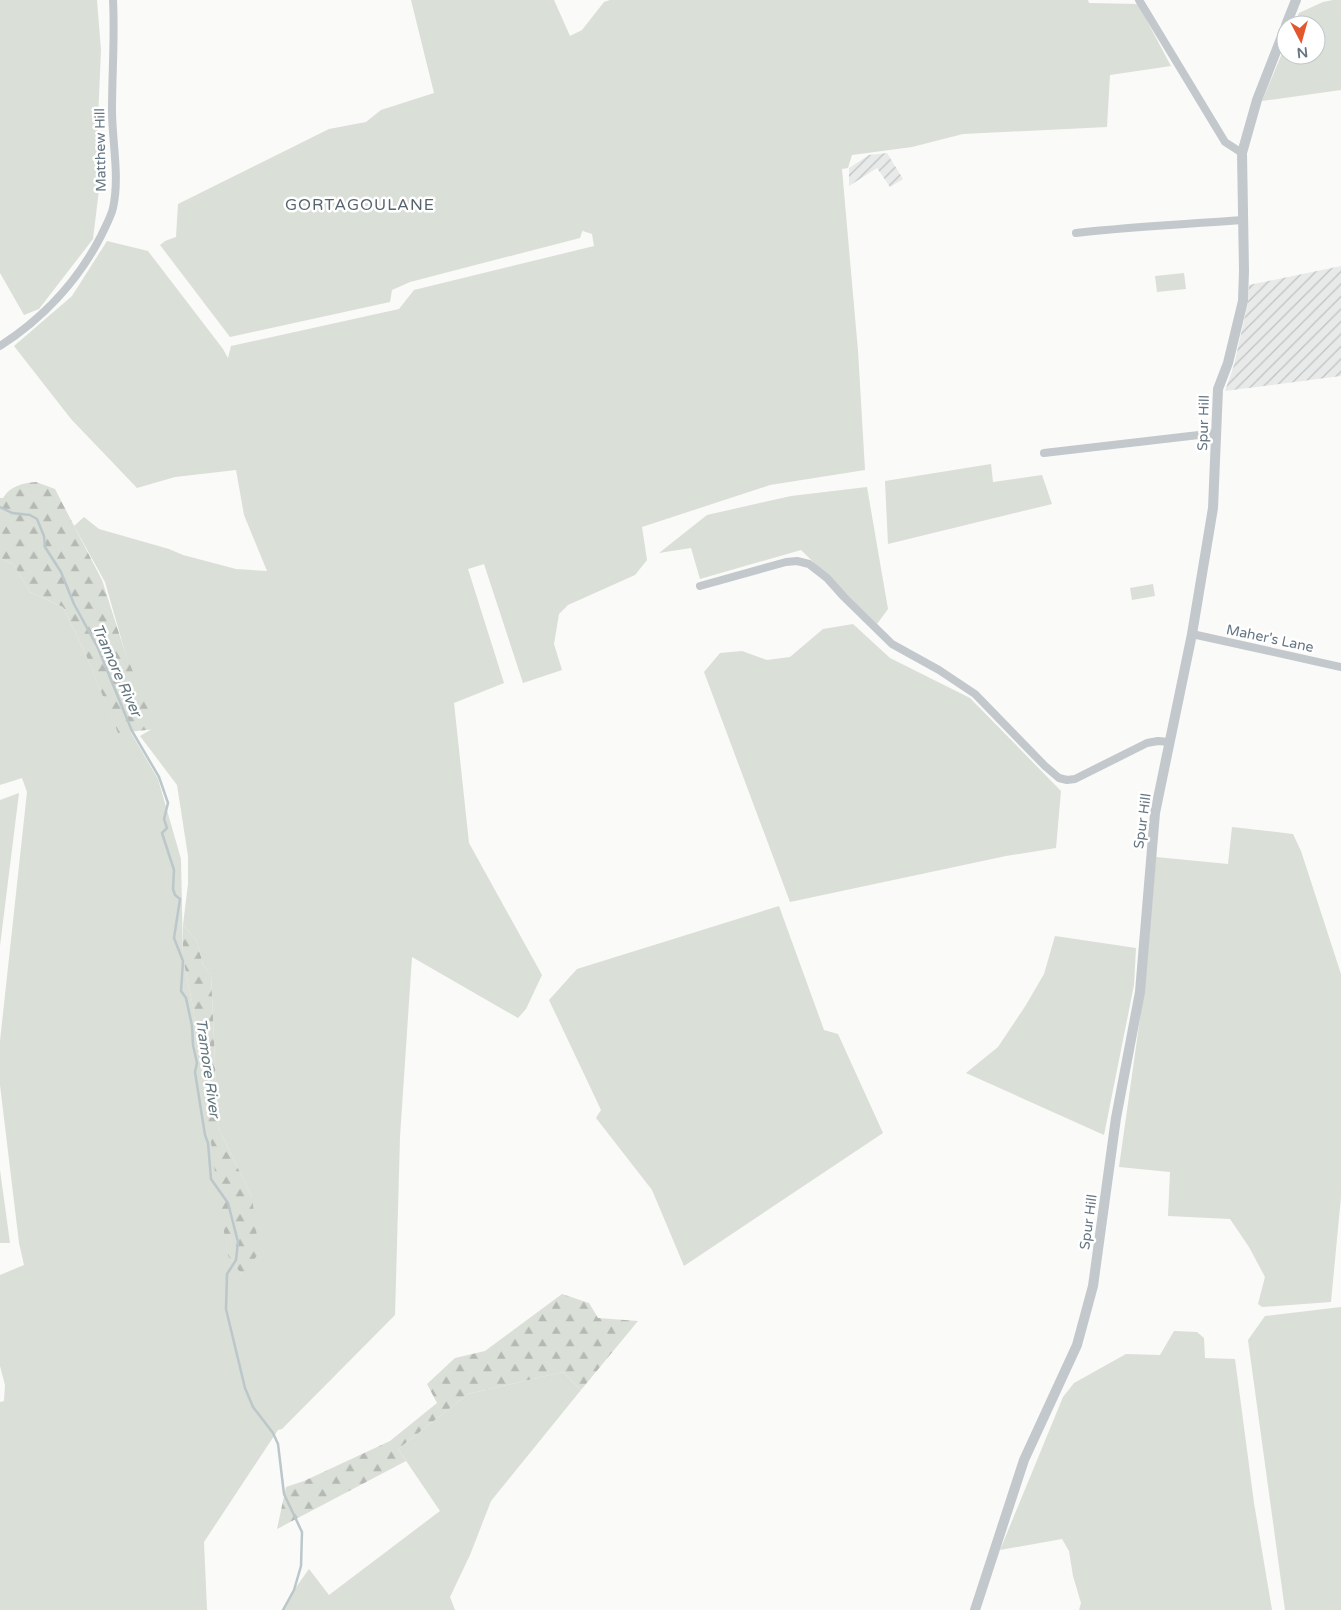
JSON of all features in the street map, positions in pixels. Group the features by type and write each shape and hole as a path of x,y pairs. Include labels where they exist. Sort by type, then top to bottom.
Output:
{"street":[{"name":"Matthew Hill","path":"0,346 35,320 70,283 94,249 112,210 115,194 112,112 113,0"},
{"path":"1139,0 1225,142 1242,153"},
{"name":"Spur Hill","path":"1290,15 1296,0"},
{"name":"Spur Hill","path":"975,1610 1024,1460 1077,1344 1093,1286 1116,1118 1140,992 1156,813 1192,634 1213,508 1218,389 1228,363 1243,301 1242,153 1257,100 1276,51"},
{"path":"1076,232 1137,226 1243,220"},
{"path":"1044,453 1216,433"},
{"path":"700,586 786,562 797,561 809,564 827,578 892,644 939,670 975,694 1059,778 1075,779 1147,743 1158,741 1170,742"},
{"name":"Maher's Lane","path":"1192,634 1341,667"}],"shaded area":[{"path":"887,153 903,179 890,187 877,168 849,186 849,168 869,155"},
{"path":"1341,266 1341,376 1225,391 1234,365 1248,303 1249,285"}],"green space":[{"path":"0,0 97,0 101,50 97,143 101,173 93,239 39,309 24,315 0,273"},
{"path":"411,0 554,0 570,36 582,30 604,2 610,0 1088,0 1089,3 1138,4 1171,66 1110,75 1107,127 963,134 912,147 852,155 848,168 842,169 858,351 865,470 770,485 642,527 647,560 635,575 568,605 559,614 554,644 562,670 523,683 484,564 468,569 504,683 454,703 469,843 542,975 526,1009 518,1018 412,957 400,1137 395,1315 282,1429 278,1430 204,1542 207,1610 0,1610 0,1402 4,1401 5,1385 0,1366 0,1275 24,1265 19,1243 0,1085 0,1041 27,792 22,778 0,785 0,558 14,565 30,592 63,607 86,655 118,732 130,731 158,779 181,859 183,958 193,1007 228,1256 242,1275 252,1197 218,1127 211,974 203,965 197,941 183,925 188,884 188,856 177,785 140,736 152,729 125,652 105,582 74,526 84,517 99,529 169,549 183,555 236,569 267,571 244,515 236,470 175,477 137,488 71,419 14,346 72,296 107,241 148,251 228,358 231,346 399,309 414,290 594,246 592,234 583,231 583,229 580,238 410,282 392,290 390,302 230,337 160,245 176,237 178,204 329,129 366,122 381,110 434,93"},
{"path":"1341,0 1341,90 1262,101 1277,65 1326,65 1326,15 1298,15 1323,2"},
{"path":"1184,273 1186,289 1157,292 1155,276"},
{"path":"991,464 993,482 1042,475 1052,504 888,544 885,481"},
{"path":"36,482 55,489 102,580 125,652 156,729 118,733 86,655 63,607 30,592 14,565 0,558 0,498 3,498 17,486"},
{"path":"867,487 888,609 877,624 801,550 700,579 691,548 659,553 707,515 791,496"},
{"path":"1153,584 1155,596 1132,600 1130,588"},
{"path":"853,624 890,658 970,698 1061,791 1056,848 1006,856 790,902 704,672 720,653 742,651 767,660 790,657 823,629"},
{"path":"19,793 0,946 0,800"},
{"path":"1232,827 1293,834 1301,851 1341,974 1341,1197 1331,1302 1262,1307 1258,1304 1265,1277 1249,1247 1230,1219 1168,1216 1170,1172 1119,1167 1145,983 1156,857 1228,864"},
{"path":"779,906 824,1030 838,1034 883,1133 684,1266 652,1190 596,1118 601,1110 549,1000 577,969"},
{"path":"183,925 197,941 203,965 211,974 218,1127 252,1197 259,1253 242,1275 228,1256 193,1007 183,958"},
{"path":"1055,936 1136,948 1134,985 1104,1135 966,1073 998,1047 1026,1005 1044,974"},
{"path":"0,1170 10,1243 0,1243"},
{"path":"562,1294 589,1303 598,1318 638,1321 581,1390 563,1372 468,1394 398,1449 406,1461 277,1529 286,1487 304,1481 390,1441 437,1403 427,1384 455,1358 485,1351"},
{"path":"1341,1307 1341,1610 1285,1610 1248,1340 1265,1316"},
{"path":"1174,1331 1197,1332 1204,1338 1205,1358 1235,1359 1254,1503 1272,1610 1079,1610 1081,1603 1073,1576 1069,1551 1062,1539 1000,1550 1063,1397 1074,1383 1126,1354 1160,1355"},
{"path":"563,1372 581,1390 491,1501 470,1555 450,1597 455,1610 283,1610 309,1569 329,1595 440,1511 398,1449 468,1394"}],"waterway":[{"name":"Tramore River","path":"0,507 12,513 30,515 37,519 44,536 45,547 61,572 74,604 98,648 132,731 159,777 168,803 164,819 167,828 162,833 174,870 173,889 175,895 180,899 174,938 183,961 181,991 186,998 192,1026 193,1045 197,1063 195,1072 205,1135 208,1143 211,1179 228,1203 238,1242 236,1260 227,1274 226,1309 245,1388 253,1407 273,1433 278,1444 284,1494 302,1532 301,1566 294,1590 283,1610"}],"district":[{"name":"GORTAGOULANE","path":"360,204"}]}
